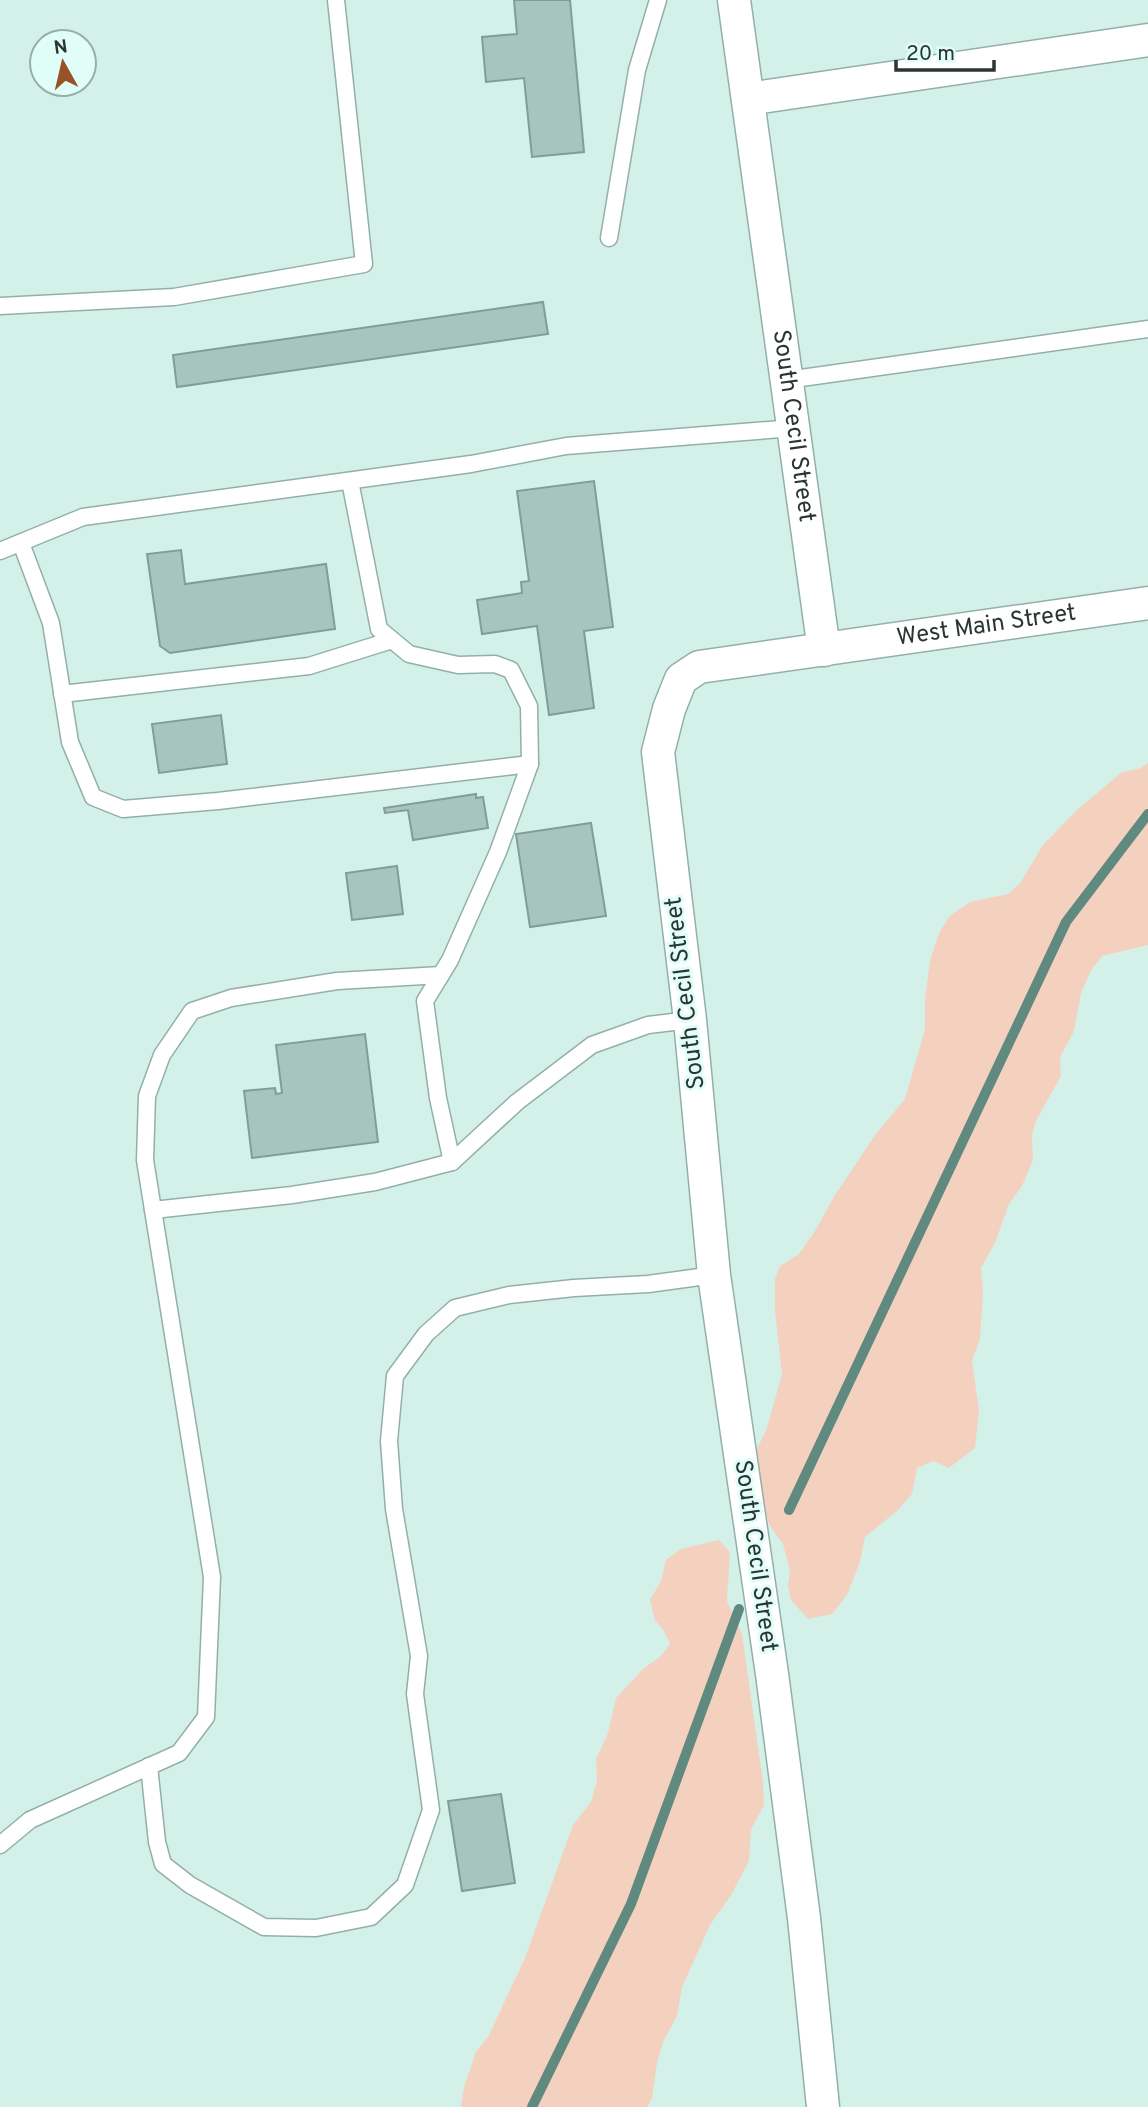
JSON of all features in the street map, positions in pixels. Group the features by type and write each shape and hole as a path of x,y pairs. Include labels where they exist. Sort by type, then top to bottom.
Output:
{"street":[{"name":"South Cecil Street","path":"734,0 824,650 699,667 681,680 669,709 658,752 690,1020 714,1275 772,1674 804,1918 823,2107"},
{"path":"748,99 1148,40"},
{"name":"West Main Street","path":"824,650 1148,603"}],"lane":[{"path":"0,306 174,297 364,264 335,0"},
{"path":"610,238 637,70 658,0"},
{"path":"787,380 1148,329"},
{"path":"0,551 82,517 471,464 566,446 793,428"},
{"path":"350,481 379,629 409,654 458,665 495,664 511,670 529,706 530,764 498,852 450,960 425,1001 438,1098 452,1161"},
{"path":"21,542 51,623 70,742 93,797 124,809 530,764"},
{"path":"62,694 309,666 392,640"},
{"path":"0,1845 30,1820 179,1753 206,1717 212,1577 145,1160 147,1096 162,1055 192,1012 231,998 337,981 441,975"},
{"path":"153,1210 340,1188 375,1182 452,1161 517,1102 592,1045 648,1025 690,1020"},
{"path":"149,1766 157,1842 163,1864 190,1885 264,1927 316,1928 371,1917 405,1885 431,1811 415,1694 419,1657 394,1509 389,1441 395,1376 426,1334 455,1308 509,1295 649,1284 714,1275"}],"shaded area":[{"path":"1148,763 1148,945 1102,956 1092,969 1081,993 1074,1031 1060,1057 1061,1076 1036,1121 1032,1135 1033,1160 1022,1186 1009,1204 995,1243 981,1268 983,1294 980,1339 972,1361 979,1410 975,1448 949,1468 934,1461 917,1468 912,1494 897,1511 865,1537 860,1562 847,1595 832,1614 808,1619 791,1600 788,1586 790,1571 783,1544 770,1526 754,1481 755,1452 766,1431 782,1374 775,1311 775,1279 780,1266 799,1254 876,1134 905,1099 925,1029 930,960 940,931 950,916 970,902 1008,894 1020,883 1043,845 1078,809 1122,772 1141,768"},
{"path":"719,1540 730,1552 727,1601 742,1634 764,1805 751,1830 749,1861 731,1895 710,1925 682,1987 677,2016 663,2042 657,2063 652,2098 647,2107 461,2107 464,2087 476,2052 489,2035 525,1958 573,1825 591,1802 597,1780 596,1759 608,1733 616,1698 643,1669 661,1656 670,1644 663,1629 655,1621 650,1600 661,1581 666,1560 681,1549"}],"building":[{"path":"514,0 570,0 584,152 532,157 524,78 486,82 482,37 517,34"},
{"path":"543,302 548,334 177,387 173,355"},
{"path":"594,481 613,627 584,631 594,708 549,715 537,626 482,634 477,600 522,593 521,582 529,581 517,491"},
{"path":"181,550 185,584 326,564 335,629 170,653 160,646 147,554"},
{"path":"221,715 227,764 159,773 152,724"},
{"path":"476,794 476,798 483,797 488,828 413,840 408,810 385,813 384,808"},
{"path":"591,823 606,916 530,927 516,834"},
{"path":"397,866 403,914 352,920 346,873"},
{"path":"365,1034 378,1142 252,1158 244,1091 275,1088 276,1094 282,1093 276,1045"},
{"path":"501,1794 515,1883 462,1891 448,1801"}],"waterway":[{"path":"789,1510 1066,922 1148,814"},
{"path":"532,2107 631,1904 739,1609"}]}
